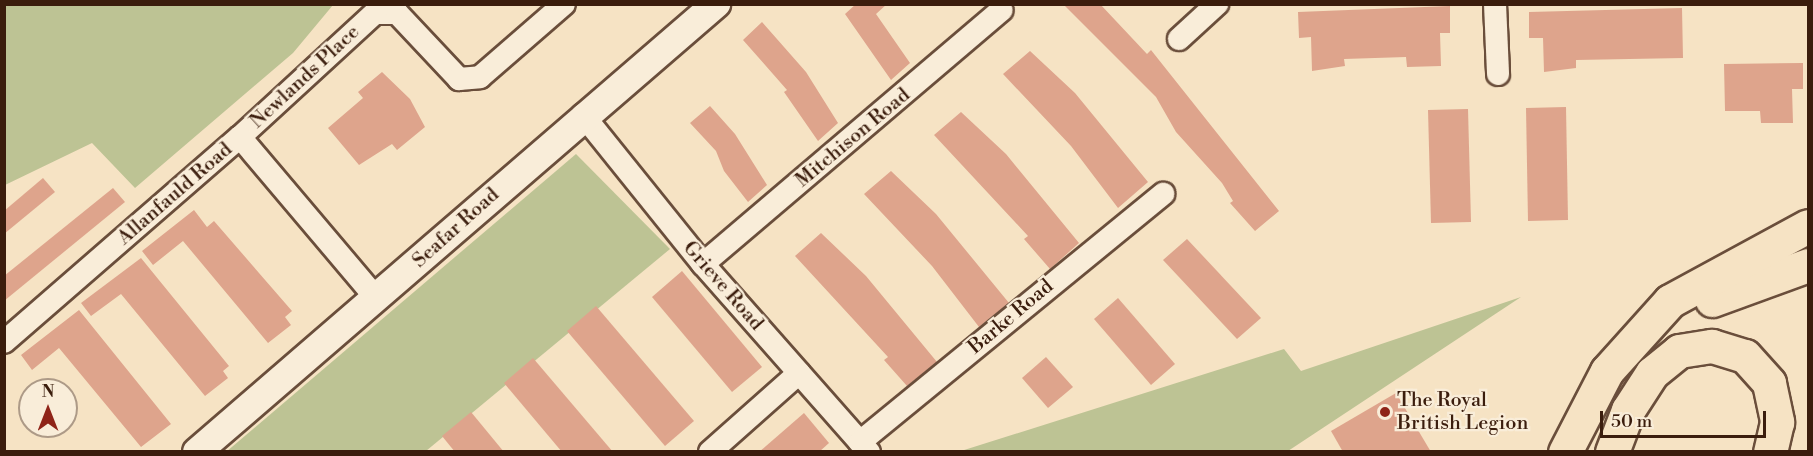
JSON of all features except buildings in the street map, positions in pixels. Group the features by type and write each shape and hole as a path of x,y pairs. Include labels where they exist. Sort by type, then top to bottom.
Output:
{"main road":[{"path":"1565,452 1607,371 1670,301 1809,226"},
{"path":"1646,326 1809,265"},
{"path":"1612,452 1628,410 1652,373 1679,351 1712,346 1745,356 1769,383 1778,422 1770,452"},
{"path":"1580,452 1607,371"}],"street":[{"name":"Newlands Place","path":"240,137 375,13 397,13 459,79 480,77 564,4"},
{"name":"Seafar Road","path":"197,452 583,115 716,4"},
{"path":"1179,39 1216,4"},
{"path":"1495,4 1498,74"},
{"name":"Mitchison Road","path":"702,264 1001,10"},
{"name":"Grieve Road","path":"583,115 702,264 864,447"},
{"name":"Allanfauld Road","path":"4,342 240,137 376,298"},
{"name":"Barke Road","path":"864,447 1163,194"},
{"path":"710,452 799,373"}],"green space":[{"path":"5,4 333,5 293,53 135,188 92,143 5,185"},
{"path":"576,154 670,249 426,451 226,452"},
{"path":"1521,297 1288,451 961,451 1284,349 1301,371"}],"place":[{"name":"The Royal British Legion","path":"1385,412"}]}
